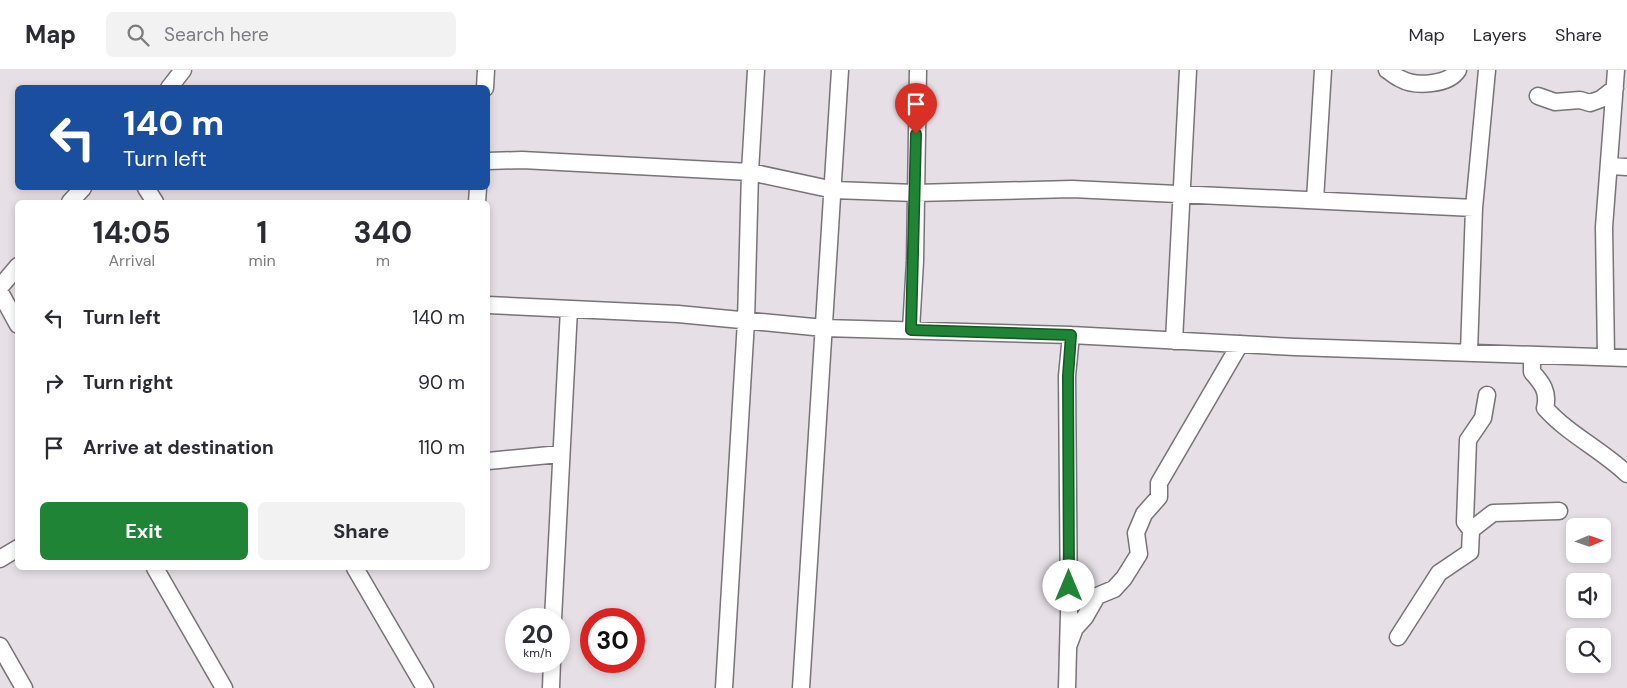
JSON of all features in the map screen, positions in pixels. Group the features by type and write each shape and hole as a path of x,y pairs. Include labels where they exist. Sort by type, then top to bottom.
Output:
{"street":[{"path":"171,85 183,70"},
{"path":"486,70 486,85"},
{"path":"724,688 746,321 750,172 756,70"},
{"path":"801,688 834,190 840,70"},
{"path":"911,330 918,70"},
{"path":"1174,340 1188,70"},
{"path":"1315,200 1323,70"},
{"path":"1387,70 1402,80 1434,84 1456,74 1458,70"},
{"path":"1468,352 1474,208 1486,70"},
{"path":"1606,357 1604,227 1616,70"},
{"path":"1538,96 1555,102 1580,100 1590,103 1601,99 1615,88"},
{"path":"490,161 522,160 750,172 834,190 915,193 1072,189 1474,208"},
{"path":"1610,166 1627,166"},
{"path":"72,200 81,190"},
{"path":"0,287 15,270"},
{"path":"0,292 15,320"},
{"path":"490,305 678,314 824,328 1071,335 1240,344 1627,358"},
{"path":"553,608 569,309"},
{"path":"1067,688 1068,376 1071,335"},
{"path":"1068,644 1075,628 1085,618 1097,596 1114,589 1124,578 1139,554 1136,533 1144,514 1159,497 1159,483 1240,344"},
{"path":"1532,355 1532,372 1543,384 1548,398 1545,408 1552,416 1599,450 1627,474"},
{"path":"1398,637 1438,573 1470,552 1471,530 1465,522 1468,440 1483,418 1487,394"},
{"path":"490,461 560,454"},
{"path":"1471,530 1494,513 1559,511"},
{"path":"0,559 15,550"},
{"path":"156,570 224,688"},
{"path":"356,570 425,688"},
{"path":"0,646 24,688"},
{"path":"551,688 552,673"}],"route":[{"path":"916,134 911,330 1071,335 1068,376 1069,586"}]}
